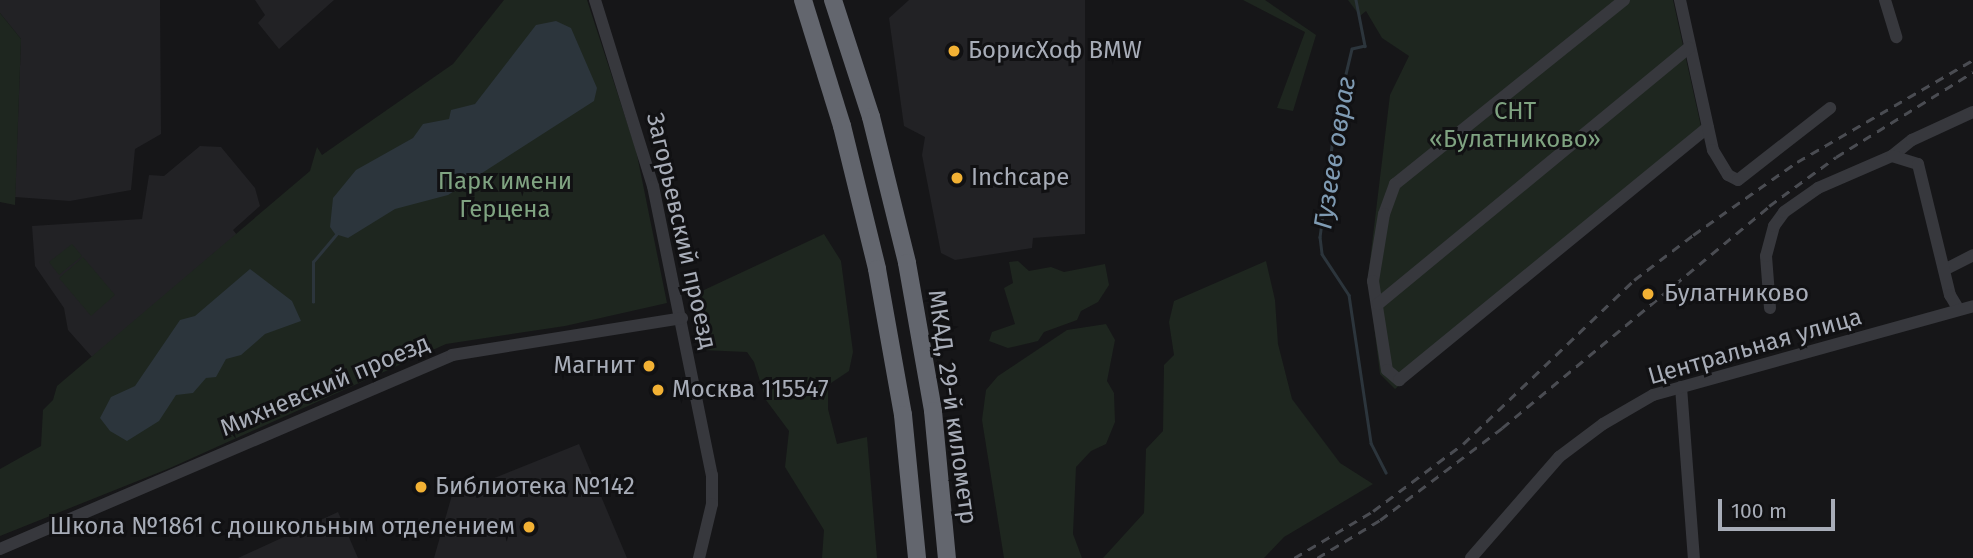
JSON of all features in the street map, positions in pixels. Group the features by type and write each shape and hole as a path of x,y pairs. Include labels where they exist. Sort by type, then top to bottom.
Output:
{"highway":[{"name":"МКАД, 29-й километр","path":"803,0 845,138 877,269 903,415 917,558"},
{"name":"МКАД, 29-й километр","path":"833,0 871,117 907,263 933,411 947,558"}],"street":[{"name":"Загорьевский проезд","path":"595,0 645,157 682,318 712,475 712,504 699,558"},
{"path":"1623,0 1395,184 1373,281 1387,370 1399,380 1708,127"},
{"path":"1680,0 1689,48 1720,169 1738,180 1830,108"},
{"path":"1885,0 1896,37"},
{"path":"1378,304 1689,48"},
{"path":"1770,308 1766,256 1774,226 1784,212 1828,183 1892,156 1912,140 1973,112"},
{"path":"1892,156 1918,164 1946,269 1950,295 1959,310"},
{"path":"1946,269 1973,255"},
{"name":"Центральная улица","path":"1471,558 1504,516 1559,457 1603,424 1653,395 1973,306"},
{"name":"Михневский проезд","path":"0,549 452,355 682,318"},
{"path":"1681,387 1694,558"}],"shaded area":[{"path":"0,0 160,0 161,134 135,149 131,190 70,201 15,197 21,39 0,13"},
{"path":"255,0 334,0 279,49 258,23 265,15"},
{"path":"909,0 1085,0 1085,234 1033,238 1032,248 955,260 941,253 922,155 925,137 904,126 889,18"},
{"path":"556,21 571,28 597,88 594,101 448,195 395,209 348,238 335,234 330,227 333,198 356,170 413,138 423,124 449,119 451,110 475,104 536,25"},
{"path":"200,146 221,147 255,188 260,206 233,230 238,236 92,357 68,330 64,308 35,266 32,226 142,219 149,175 164,176"},
{"path":"250,269 292,301 301,321 265,334 241,355 226,359 216,377 206,378 193,393 176,395 159,421 127,441 110,431 100,418 111,397 135,386 180,320 195,316"},
{"name":"Школа №1861 с дошкольным отделением","path":"579,444 627,558 434,558 452,495"},
{"path":"338,512 358,558 238,558"}],"green space":[{"name":"Парк имени Герцена","path":"504,0 587,0 636,150 667,303 565,326 446,344 170,468 0,536 0,469 41,446 43,410 53,400 57,386 310,171 317,147 322,155 453,64"},
{"path":"1243,0 1265,0 1316,35 1293,111 1277,108 1305,32"},
{"name":"СНТ «Булатниково»","path":"1348,0 1673,0 1702,131 1395,389 1380,374 1368,277 1390,95 1409,56 1382,38 1366,11 1360,16"},
{"path":"0,13 21,39 15,205 0,202"},
{"path":"824,234 841,261 853,352 849,371 828,385 828,409 837,444 867,437 877,558 822,558 824,530 785,467 789,431 766,400 754,362 747,352 702,350 689,297"},
{"path":"72,244 82,256 59,275 49,262"},
{"path":"83,257 115,295 91,316 59,278"},
{"path":"1018,261 1029,271 1051,267 1064,272 1105,264 1109,285 1098,302 1081,311 1077,320 1044,332 1038,341 1008,348 989,341 992,332 1015,324 1004,288 1013,283 1009,262"},
{"path":"1266,261 1275,300 1278,344 1292,399 1340,463 1373,484 1284,537 1264,558 1103,558 1144,513 1146,449 1163,431 1164,365 1174,355 1169,322 1174,301"},
{"path":"1106,324 1115,340 1107,381 1114,393 1115,422 1106,444 1091,451 1076,467 1073,534 1082,558 1004,558 982,420 986,390 998,376 1067,330"}],"waterway":[{"name":"Гузеев овраг","path":"1356,0 1365,46 1352,49 1336,116 1320,237 1322,254 1349,295 1371,443 1386,472"},
{"path":"313,302 313,262 337,233"}],"railway":[{"path":"1294,558 1373,511 1463,444 1634,280 1693,235 1797,162 1973,60"},
{"path":"1317,558 1380,520 1502,428 1769,206 1836,157 1973,72"}],"place":[{"name":"БорисХоф BMW","path":"954,51"},
{"name":"Inchcape","path":"957,178"},
{"name":"Булатниково","path":"1648,294"},
{"name":"Магнит","path":"649,366"},
{"name":"Москва 115547","path":"658,390"},
{"name":"Библиотека №142","path":"421,487"},
{"name":"Школа №1861 с дошкольным отделением","path":"529,527"}]}
